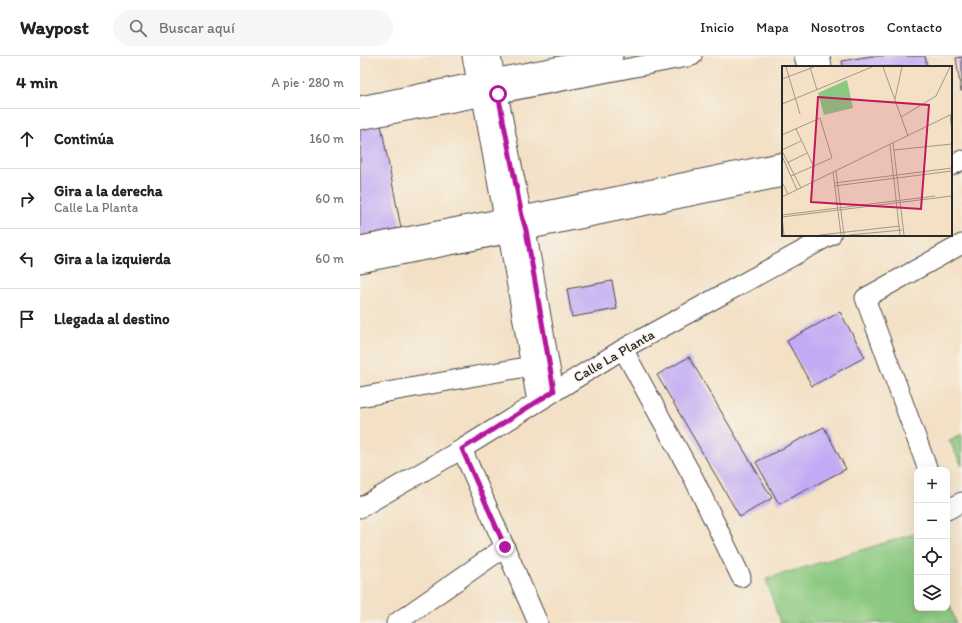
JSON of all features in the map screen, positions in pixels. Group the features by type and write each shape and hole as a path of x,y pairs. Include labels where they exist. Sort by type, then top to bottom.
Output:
{"street":[{"path":"472,56 488,88 515,224 554,391"},
{"path":"488,88 491,56"},
{"path":"360,120 613,56"},
{"path":"360,106 488,88 692,56"},
{"path":"804,56 807,66"},
{"path":"820,56 822,66"},
{"path":"952,165 962,160"},
{"path":"360,263 515,224 782,162"},
{"path":"360,246 515,224 782,177"},
{"path":"515,224 537,402"},
{"name":"Calle La Planta","path":"360,508 462,449 623,349 829,236"},
{"path":"927,467 865,298 961,246"},
{"path":"623,349 694,479 741,577"},
{"path":"360,398 532,366"},
{"path":"462,449 538,623"},
{"path":"950,508 962,502"},
{"path":"396,623 505,547"}],"green space":[{"path":"962,434 962,466 949,440"},
{"path":"914,534 914,611 950,611 950,606 956,623 780,623 766,579"}],"building":[{"path":"872,56 925,56 927,66 843,66 842,61"},
{"path":"962,57 962,91 961,91 956,58"},
{"path":"381,125 401,228 360,236 360,129"},
{"path":"612,281 617,309 572,317 567,289"},
{"path":"840,312 865,357 812,386 787,341"},
{"path":"689,357 772,498 740,517 657,375"},
{"path":"824,427 846,469 779,504 756,462"}],"route":[{"path":"498,94 526,230 554,391 462,449 505,547"}]}
